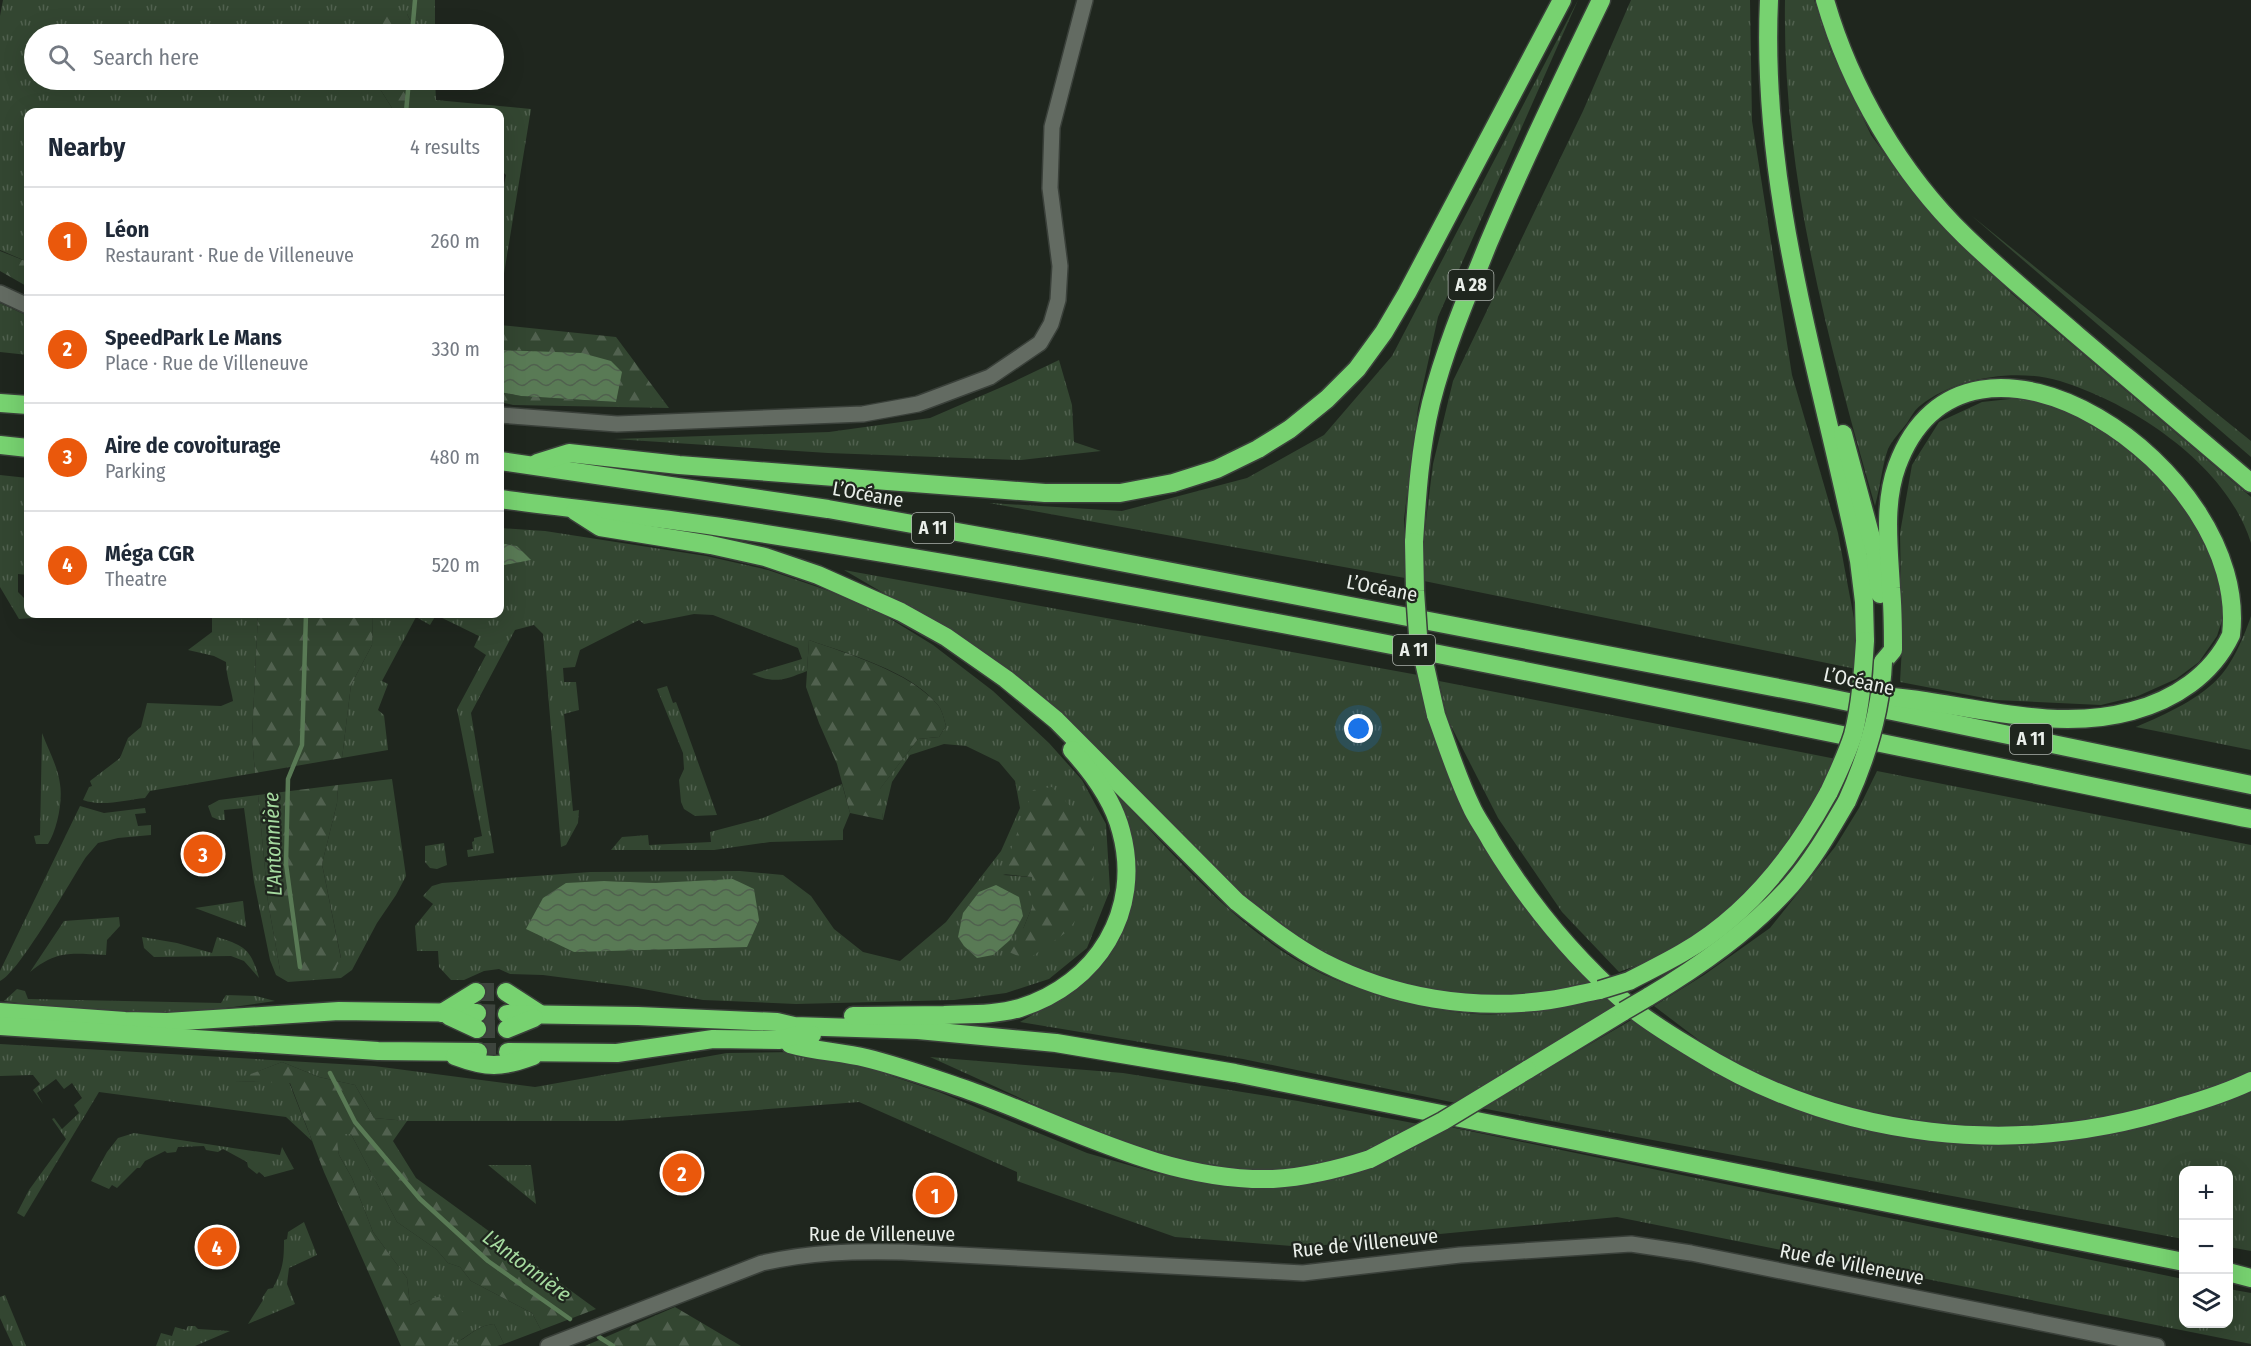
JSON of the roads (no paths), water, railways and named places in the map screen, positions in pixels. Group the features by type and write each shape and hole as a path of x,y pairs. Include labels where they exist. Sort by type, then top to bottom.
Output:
{"highway":[{"path":"529,465 569,453 679,465 1045,493 1119,493 1173,483 1217,469 1258,449 1290,429 1327,399 1357,369 1384,332 1407,293 1562,0"},
{"name":"A 28","path":"1600,0 1501,213 1468,291 1431,404 1421,458 1414,542 1419,635 1436,715 1471,806 1508,869 1556,932 1586,965 1629,1006 1718,1065 1766,1088 1816,1107 1868,1121 1961,1136 2012,1136 2104,1127 2154,1116 2251,1081"},
{"path":"571,508 600,527 711,545 765,557 860,592 923,624 1006,679 1071,733 1237,902 1322,962 1364,981 1404,993 1463,1003 1494,1004 1541,1001 1600,990 1629,981 1684,952 1726,923 1764,886 1788,858 1812,823 1847,751 1856,723 1863,679 1864,602 1859,561 1790,259 1776,175 1767,62 1769,0"},
{"path":"1825,0 1847,61 1861,91 1906,166 1934,202 1964,235 2005,273 2251,483"},
{"path":"543,1052 507,1022 541,1015 778,1031 792,1045 867,1058 910,1071 968,1090 1137,1155 1192,1172 1225,1177 1274,1179 1309,1175 1370,1159 1435,1126 1692,970 1758,920 1804,870 1846,801 1862,769 1879,703 1887,652 1892,486 1897,466 1905,449 1920,428 1938,411 1965,396 1980,392 2002,388 2031,388 2089,402 2118,417 2169,451"},
{"path":"1823,400 1836,412 1866,513 1878,574 1887,652"},
{"path":"0,403 24,405"},
{"path":"0,445 24,448"},
{"name":"L’Océane","path":"504,462 817,508 1024,544 1810,694 2251,785"},
{"name":"A 11","path":"504,500 727,528 1127,596 1587,684 2251,819"},
{"path":"1810,694 1899,696 1960,708 2049,718 2102,717 2132,712 2176,694 2215,661 2236,624 2242,596 2243,577"},
{"path":"778,1031 795,1017 980,1014 1017,1009 1048,998 1074,980 1084,972 1107,944 1120,916 1126,886 1125,849 1115,812 1086,765 1014,695 1006,679"},
{"path":"0,1012 125,1022 167,1022 339,1011 442,1013 477,1022"},
{"path":"442,1013 477,1022"},
{"path":"442,1051 477,1022"},
{"path":"0,1026 378,1051 442,1051 479,1065 508,1065 543,1052 617,1053 778,1031 794,1026 918,1030 1081,1046 1235,1074 2179,1261"},
{"path":"2233,1272 2251,1275"}],"street":[{"path":"504,415 617,424 863,414 918,404 990,378 1040,343 1051,324 1058,300 1060,266 1050,188 1052,127 1085,0"},
{"path":"0,293 24,304"},
{"name":"Rue de Villeneuve","path":"548,1346 762,1263 836,1251 902,1252 1303,1273 1460,1254 1631,1244 1691,1253 2157,1346"}],"water":[{"path":"504,350 582,353 611,361 622,372 616,402 521,396 504,393"},
{"path":"504,544 517,546 531,560 504,565"},
{"path":"733,879 754,889 759,920 747,947 574,952 526,929 543,898 566,883 604,881 656,883"},
{"path":"996,885 1019,897 1023,916 1010,940 993,955 977,958 958,937 963,913 979,892"}],"waterway":[{"name":"L'Antonnière","path":"413,24 415,0"},
{"name":"L'Antonnière","path":"406,108 408,90"},
{"name":"L'Antonnière","path":"300,967 286,864 288,779 302,745 306,618"},
{"name":"L'Antonnière","path":"330,1073 355,1122 420,1199 488,1261 570,1319"},
{"name":"L'Antonnière","path":"599,1337 613,1346"}],"tunnel":[{"path":"476,992 506,992"},
{"path":"477,1013 507,1014"},
{"path":"477,1029 507,1029"},
{"path":"478,1052 508,1052"}],"place":[{"name":"Aire de covoiturage","path":"203,854"},
{"name":"SpeedPark Le Mans","path":"682,1173"},
{"name":"Léon","path":"935,1195"},
{"name":"Méga CGR","path":"217,1247"}]}
